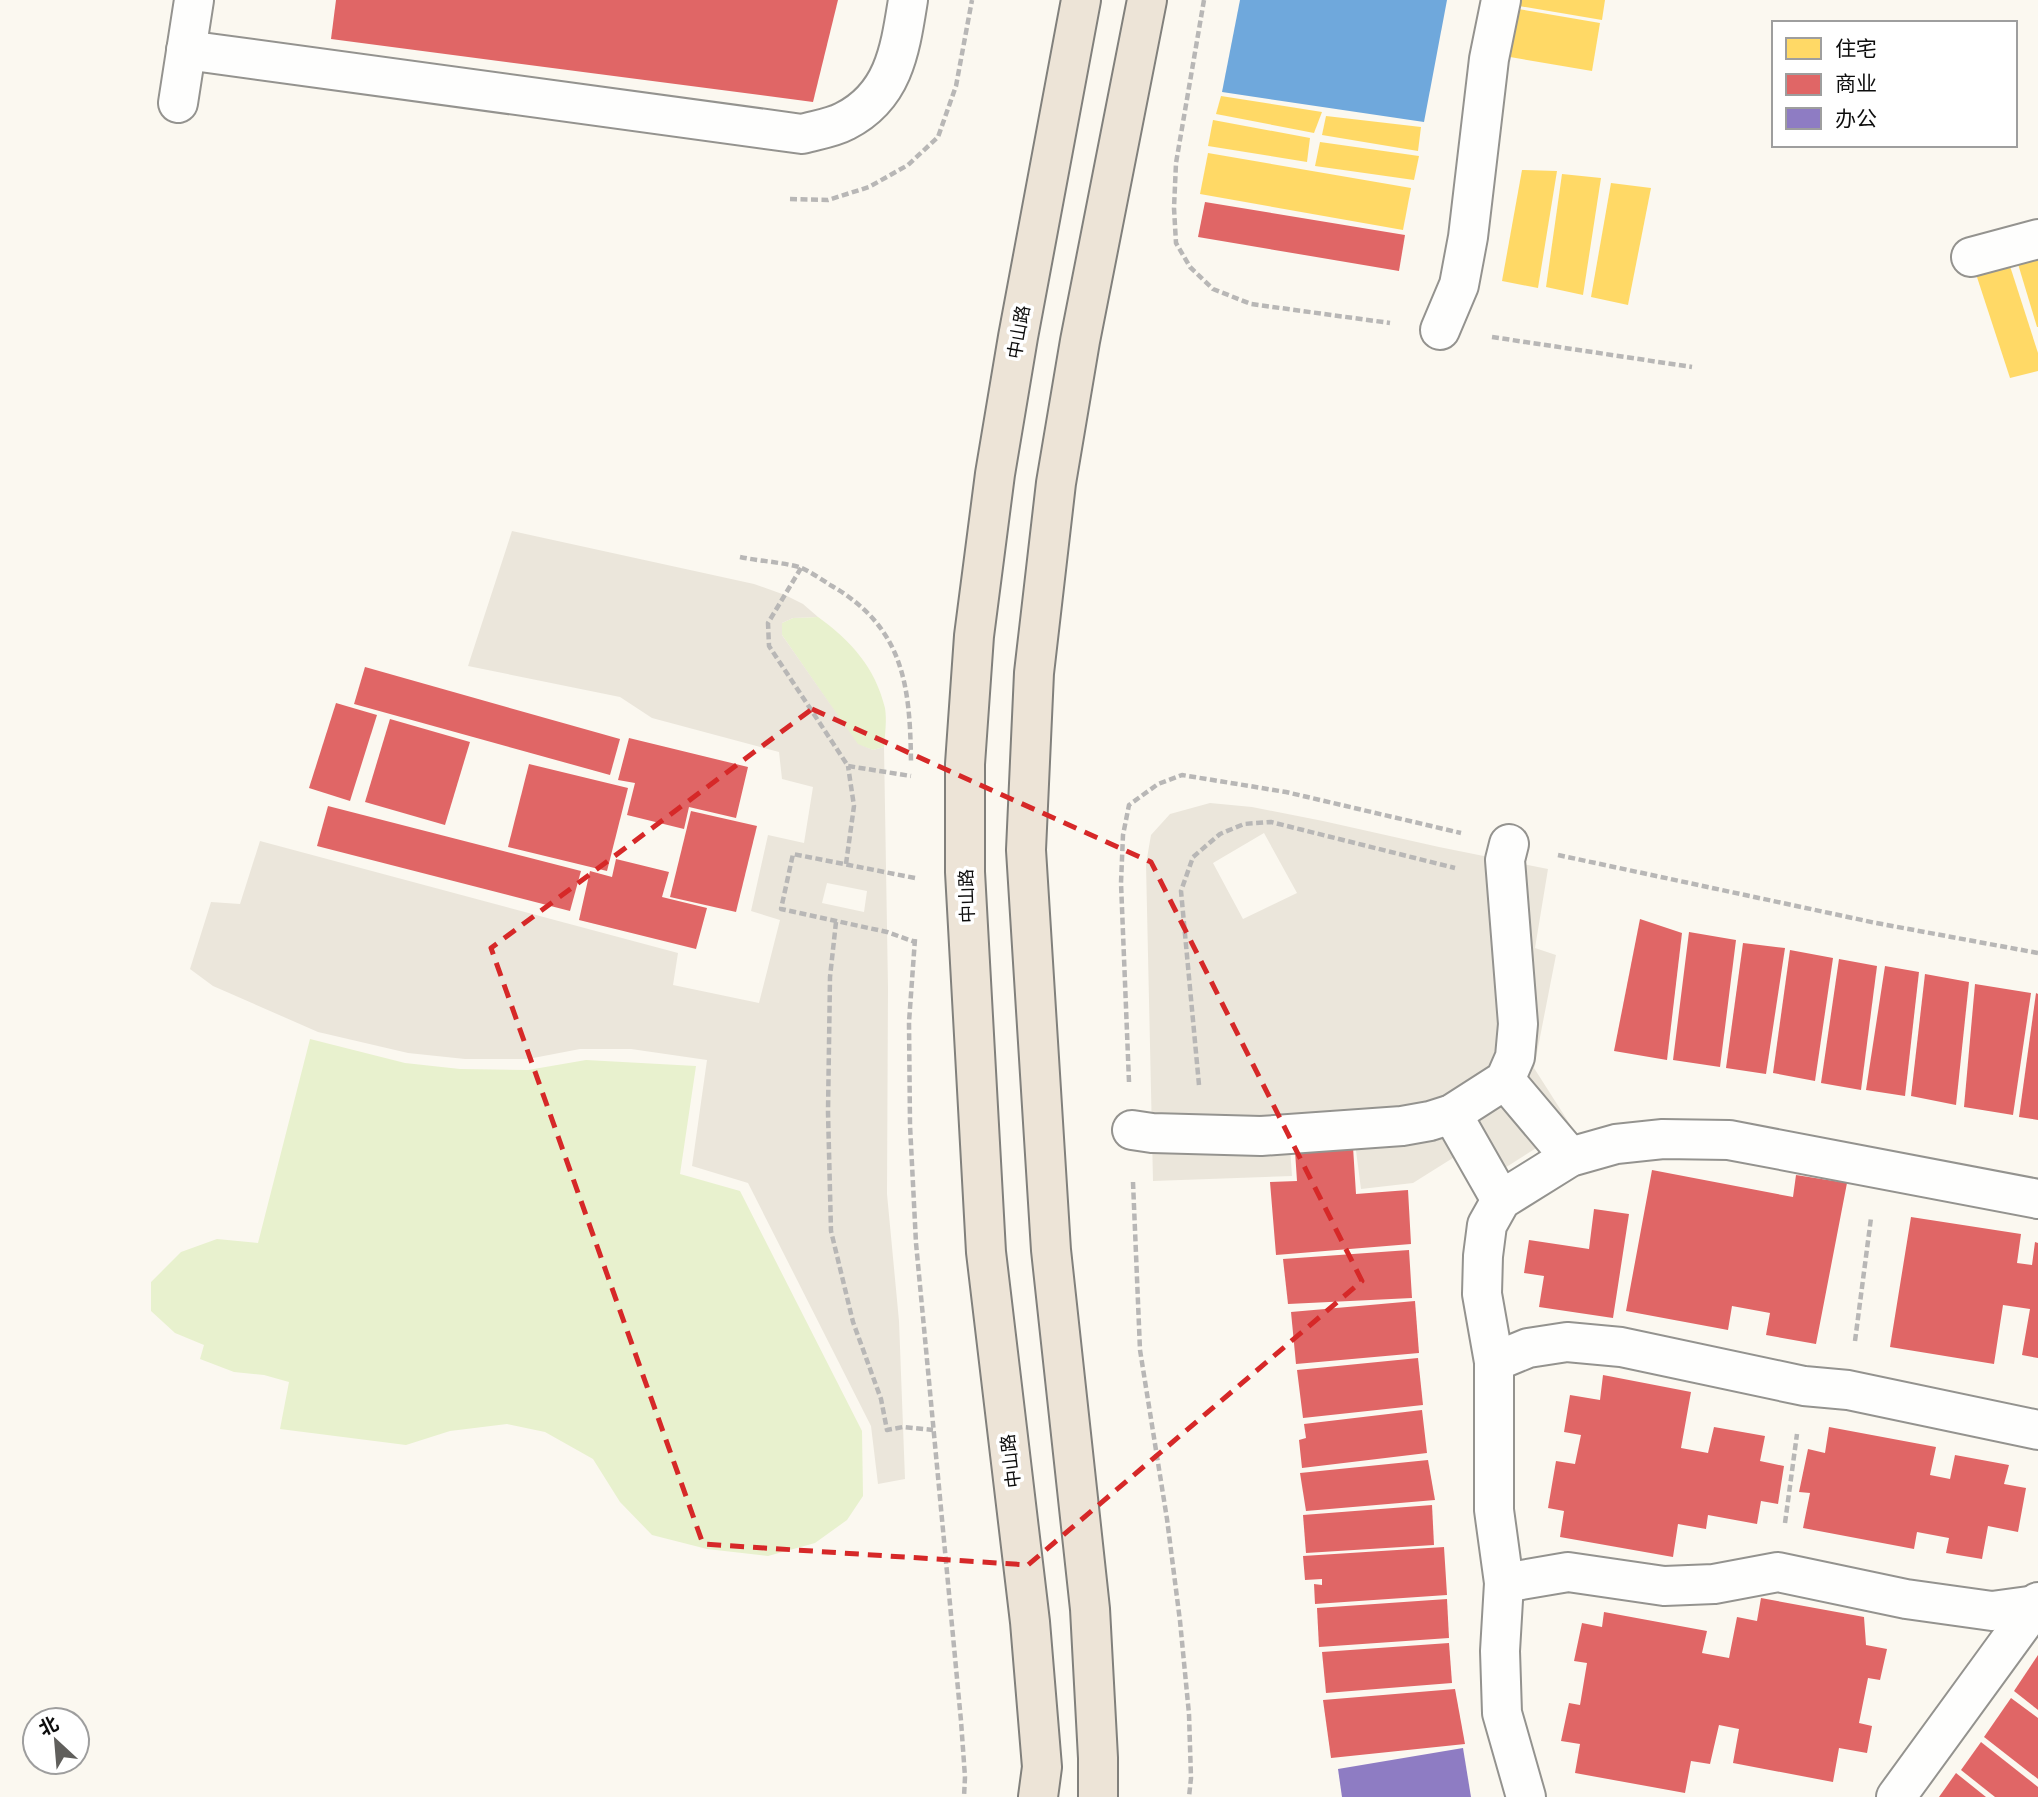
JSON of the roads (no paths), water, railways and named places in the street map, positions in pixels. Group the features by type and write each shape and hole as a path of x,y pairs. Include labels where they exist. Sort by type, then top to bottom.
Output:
{"main road":[{"name":"中山路","path":"1038,1797 1042,1767 1030,1622 986,1252 965,872 965,764 974,636 995,474 1080,0"},
{"path":"1098,1797 1090,1609 1051,1250 1026,850 1034,673 1056,483 1080,341 1147,0"}],"street":[{"path":"178,103 194,0"},
{"path":"186,50 802,134 844,122 873,102 893,72 908,0"},
{"path":"1440,330 1458,285 1468,237 1489,60 1501,0"},
{"path":"1971,257 2038,239"},
{"path":"1132,1130 1261,1136 1370,1130 1430,1121 1452,1114 1505,1080 1515,1057 1518,1024 1508,862"},
{"path":"1505,1080 1570,1157"},
{"path":"1452,1114 1501,1200"},
{"path":"1526,1797 1502,1713 1500,1651 1504,1583 1494,1510 1494,1362 1482,1294 1487,1225 1501,1200 1570,1157 1628,1142 1663,1139 1729,1140 2038,1199"},
{"path":"1494,1362 1528,1349 1567,1342 1621,1347 1804,1386 1848,1391 2038,1430"},
{"path":"1504,1583 1568,1572 1664,1586 1714,1584 1778,1572 1906,1598 1992,1611 2037,1604"},
{"path":"1896,1797 2037,1604"}]}
